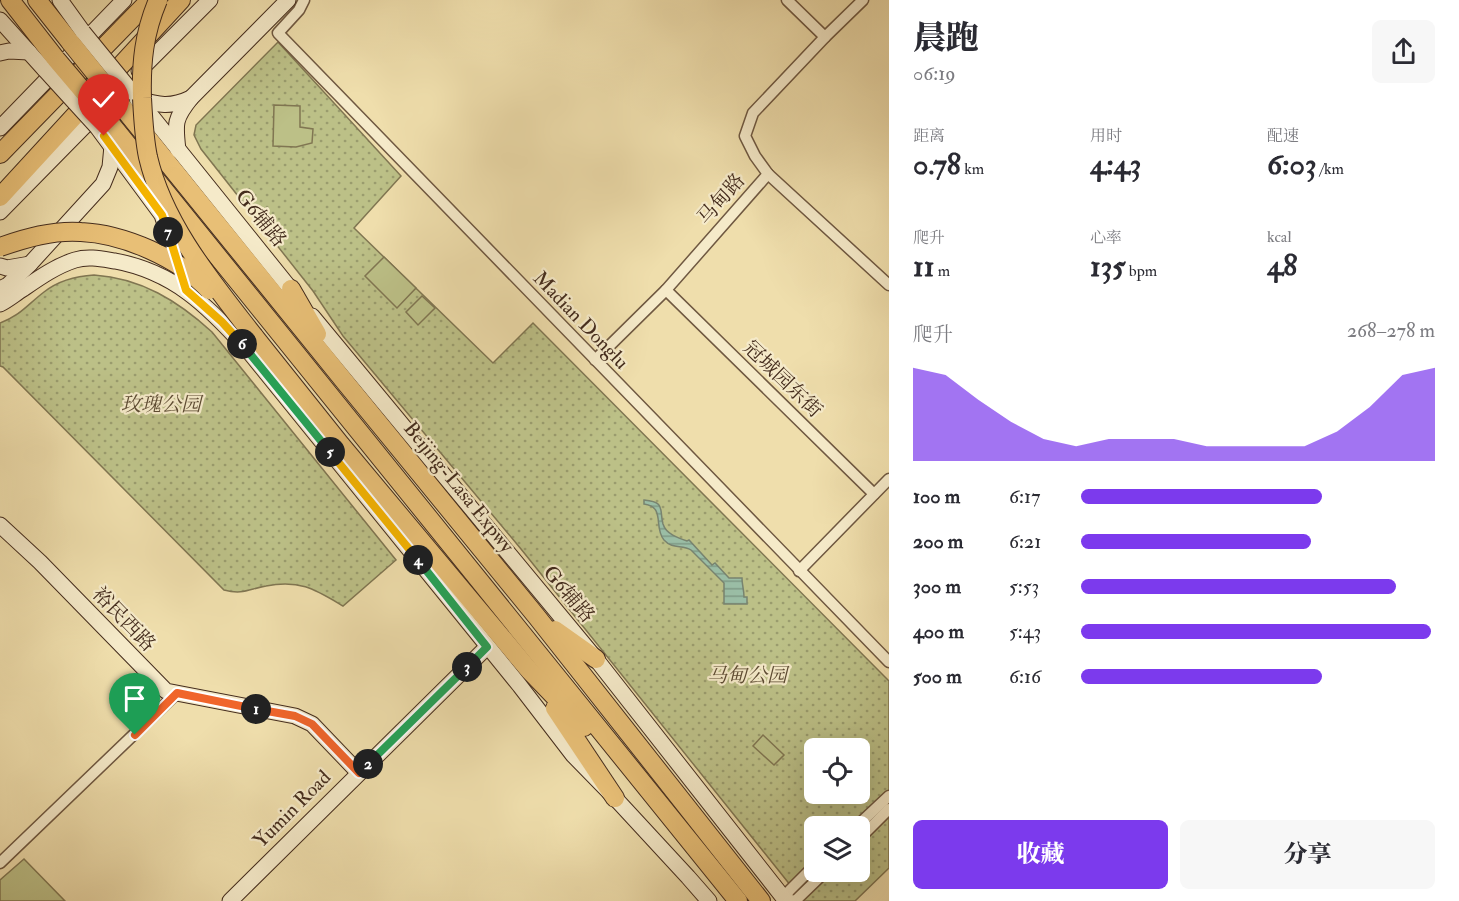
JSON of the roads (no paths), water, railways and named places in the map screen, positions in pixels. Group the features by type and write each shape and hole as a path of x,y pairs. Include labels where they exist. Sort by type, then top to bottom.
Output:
{"highway":[{"path":"10,0 51,64 105,132 194,228 738,901"},
{"name":"Beijing-Lasa Expwy","path":"37,0 77,38 130,98 345,382 537,617 761,901"},
{"path":"0,154 150,0"},
{"path":"158,0 143,45 143,122 148,157 172,219 250,342"},
{"path":"0,197 181,0"},
{"path":"0,247 30,237 82,232 140,246 170,259 201,282 529,670 661,805"},
{"path":"211,251 250,342"},
{"path":"291,290 345,382"},
{"path":"537,617 596,659"},
{"path":"529,670 615,798"}],"main road":[{"path":"60,0 69,8 77,38"},
{"path":"0,128 124,0"},
{"path":"0,212 210,0"},
{"path":"257,32 276,4 276,0"},
{"path":"178,150 176,122 182,110 191,98 288,0"},
{"path":"0,20 29,52 51,64"},
{"path":"0,53 29,52"},
{"path":"130,98 161,104 178,104 191,98"},
{"name":"G6辅路","path":"130,98 178,150 596,659 788,901"},
{"path":"105,132 162,215 186,290"},
{"path":"0,289 8,285 30,264 103,184 110,167 105,132"},
{"path":"103,184 126,177 135,177"},
{"path":"0,304 57,267 77,260 99,258 123,262 165,278 186,290 222,322 250,342 573,755 709,901"},
{"path":"0,266 7,268 30,264"},
{"name":"裕民西路","path":"0,525 40,562 165,691 295,716 312,724 359,773"},
{"name":"Yumin Road","path":"230,901 487,647"}],"street":[{"name":"Madian Donglu","path":"304,0 278,33 889,662"},
{"path":"787,0 825,37"},
{"name":"马甸路","path":"595,360 666,290 768,174 755,156 745,136 753,113 863,0"},
{"path":"768,174 889,285"},
{"name":"冠城园东街","path":"666,290 874,494"},
{"path":"799,571 889,479"},
{"path":"0,863 177,693"},
{"path":"868,816 889,796"},
{"path":"870,828 889,810"},
{"path":"804,876 788,892 788,901 796,900 815,882"}],"park label":[{"name":"玫瑰公园","path":"161,404"},
{"name":"马甸公园","path":"747,675"}]}
